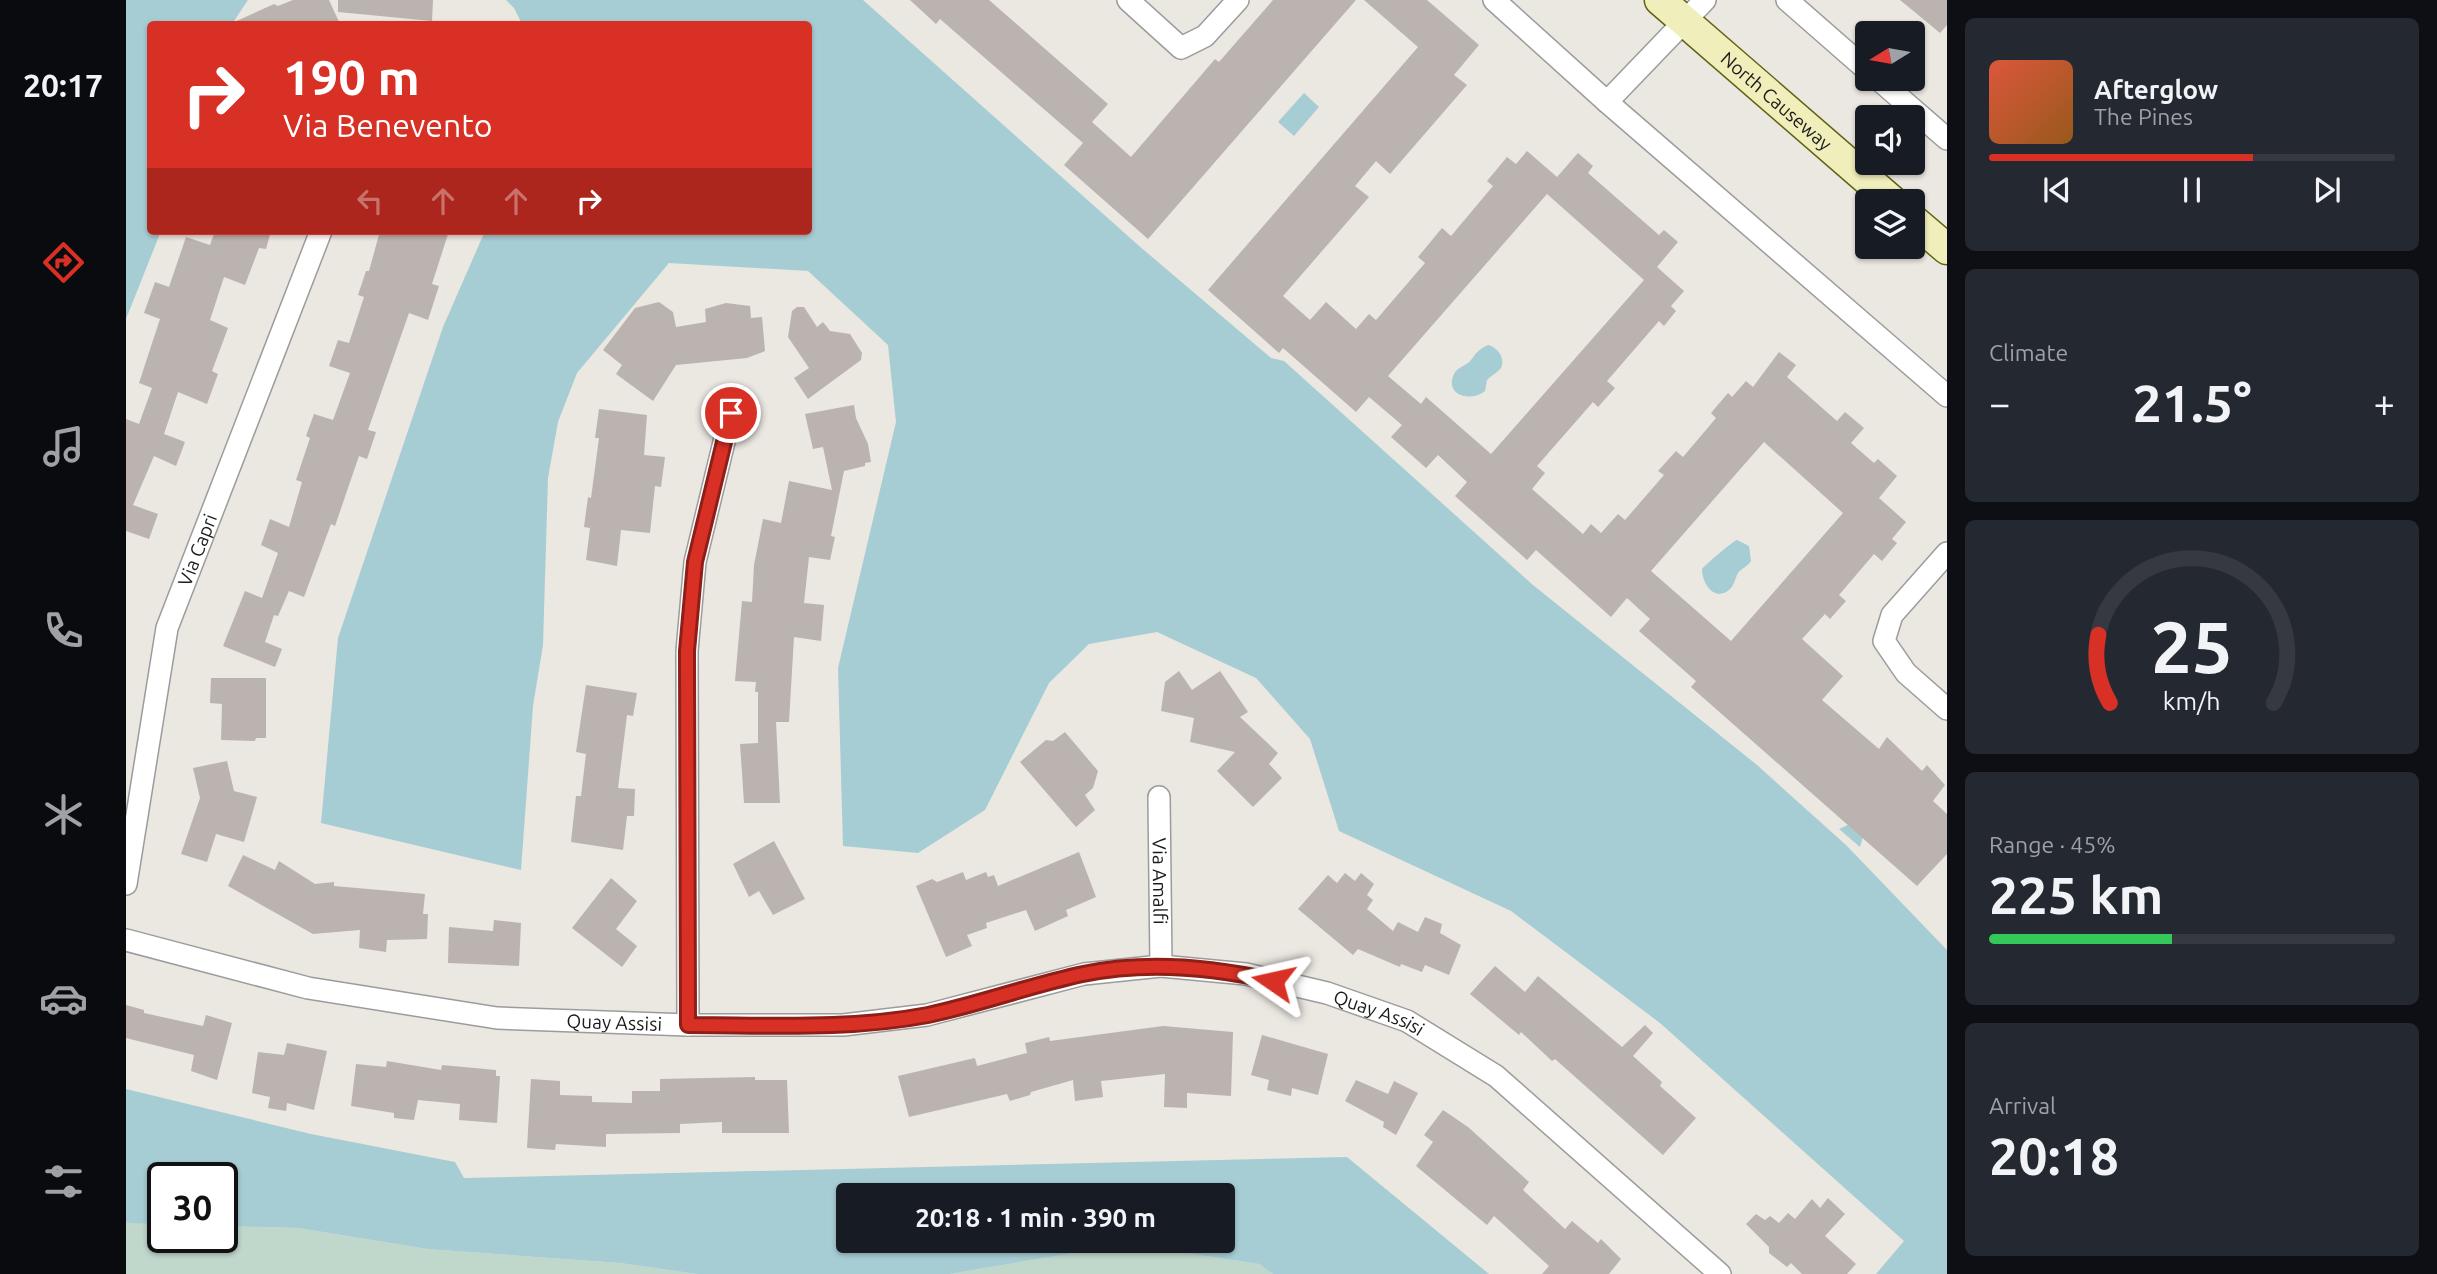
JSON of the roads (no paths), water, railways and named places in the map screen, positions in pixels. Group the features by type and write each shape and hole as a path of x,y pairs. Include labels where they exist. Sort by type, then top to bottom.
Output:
{"main road":[{"name":"North Causeway","path":"1660,0 1878,189"},
{"path":"1925,230 1947,249"}],"street":[{"path":"1128,0 1181,48 1205,36 1238,0"},
{"path":"1494,0 1607,102 1947,396"},
{"path":"1607,102 1706,0"},
{"path":"1787,0 1855,60"},
{"path":"1892,91 1947,139"},
{"name":"Via Capri","path":"126,884 167,628 319,235"},
{"path":"688,1025 687,651 695,562 731,413"},
{"path":"1947,553 1892,615 1884,641 1906,673 1947,709"},
{"name":"Via Amalfi","path":"1159,797 1161,966"},
{"name":"Quay Assisi","path":"126,940 308,988 485,1016 688,1025 843,1025 927,1015 1084,974 1161,966 1246,974 1327,993 1407,1021 1496,1076 1720,1274"}],"water":[{"path":"126,0 248,0 234,21 147,21 147,235 159,235 126,319"},
{"path":"506,0 863,0 1138,245 1271,358 1284,361 1533,585 1757,765 1846,845 1947,950 1947,1274 1876,1274 1904,1241 1660,1023 1511,911 1339,831 1310,739 1256,678 1157,632 1089,644 1049,683 985,810 918,853 843,846 838,668 896,422 888,345 808,271 669,263 577,373 558,422 548,478 543,645 533,706 521,870 321,823 338,638 443,327 483,235 812,235 812,21 520,21"},
{"path":"1304,93 1319,107 1294,136 1278,122"},
{"path":"1488,345 1500,354 1502,364 1487,380 1485,391 1472,396 1455,392 1452,381 1454,374 1480,349"},
{"path":"1737,540 1749,546 1751,561 1738,573 1730,589 1724,593 1715,593 1707,586 1702,569"},
{"path":"1852,823 1864,833 1860,847 1839,829"},
{"path":"126,1089 311,1134 455,1162 464,1178 1347,1157 1489,1274 1273,1274 1259,1264 1186,1253 1235,1253 1235,1183 836,1183 836,1253 1073,1253 950,1274 697,1274 620,1263 427,1249 298,1228 238,1226 238,1162 147,1162 147,1224 126,1222"}]}
